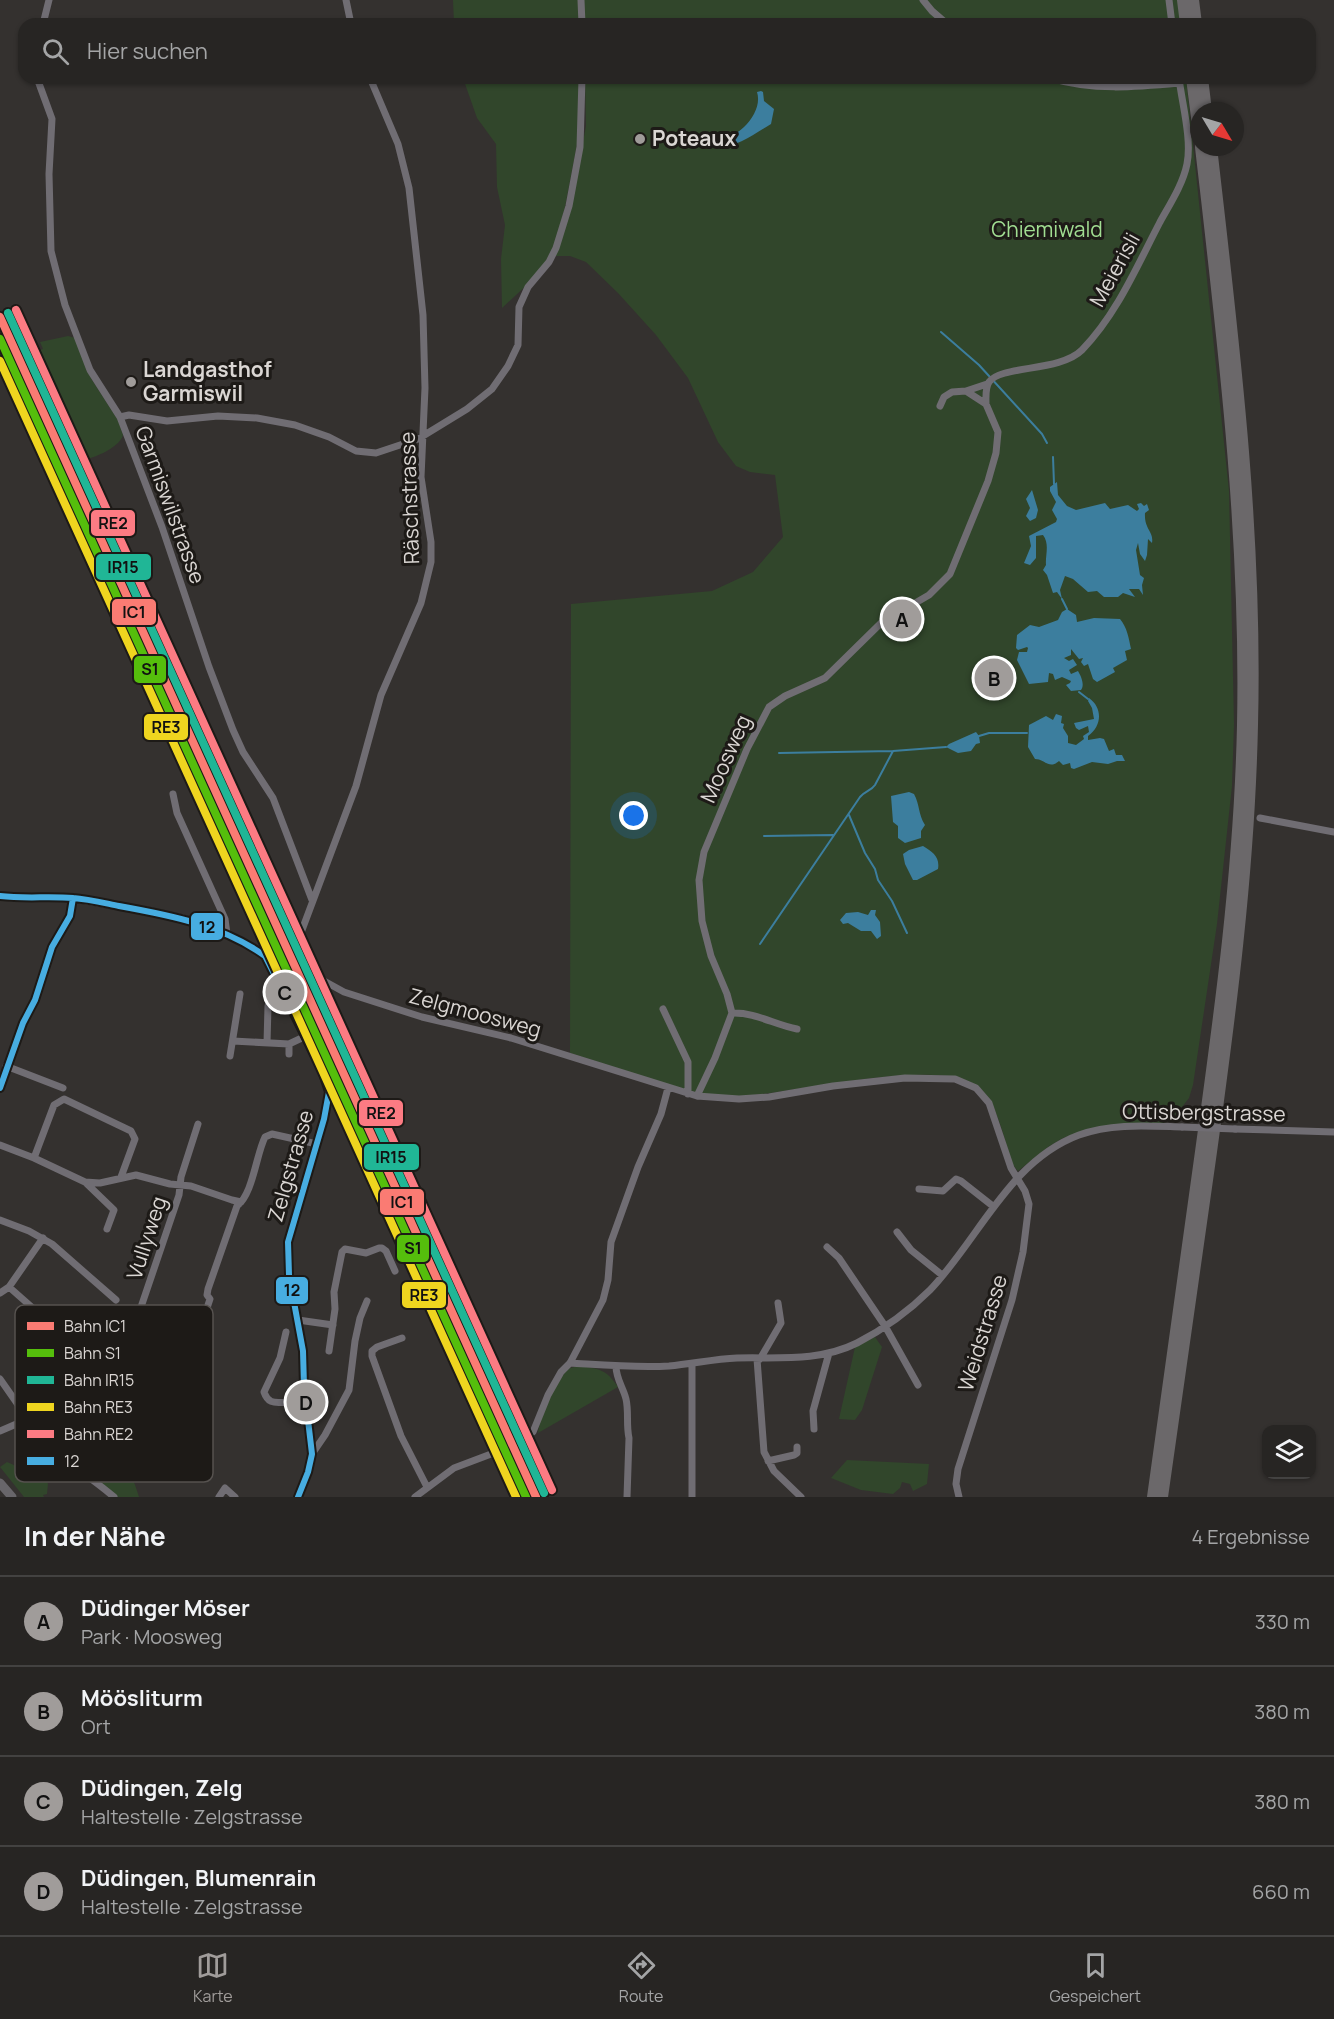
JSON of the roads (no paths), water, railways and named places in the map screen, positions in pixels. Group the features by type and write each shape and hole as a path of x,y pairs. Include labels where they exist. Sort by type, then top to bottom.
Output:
{"highway":[{"path":"1183,0 1185,18"},
{"path":"1193,0 1195,18"},
{"path":"1193,84 1195,102"},
{"path":"1203,84 1205,102"},
{"path":"1153,1497 1219,1020 1233,882 1243,728 1243,618 1235,472 1202,156"},
{"path":"1162,1497 1227,1030 1243,884 1251,764 1252,608 1246,489 1233,343 1211,156"}],"main road":[{"path":"0,1483 12,1497"}],"street":[{"path":"44,18 49,0"},
{"path":"346,0 350,18"},
{"path":"581,0 582,18"},
{"path":"922,0 940,18"},
{"path":"1169,0 1171,18"},
{"name":"Garmiswilstrasse","path":"39,84 52,119 49,185 54,266 69,315 90,370 120,417 162,527 209,667 233,730 243,752 273,798 312,900"},
{"name":"Räschstrasse","path":"298,938 356,786 381,694 425,591 431,551 422,492 423,315 409,188 398,144 372,84"},
{"path":"120,417 129,415 159,421 218,416 257,418 312,430 365,453 387,450 423,436 467,409 492,389 508,366 518,345 519,307 528,287 549,262 556,248 569,206 582,130 582,84"},
{"path":"1077,84 1102,87 1154,84"},
{"name":"Meierisli","path":"987,384 996,376 1053,365 1070,359 1080,352 1109,317 1136,271 1185,172 1188,147 1180,84"},
{"path":"940,406 944,397 952,392 966,391 987,384 986,404"},
{"path":"966,391 986,404"},
{"name":"Moosweg","path":"732,1013 727,994 711,956 701,911 699,880 709,837 747,749 769,707 785,696 825,678 881,623 929,595 950,574 988,482 996,453 997,424 986,404"},
{"path":"173,794 177,813 225,919 227,934"},
{"path":"1260,818 1334,832"},
{"path":"0,896 73,898 184,919 227,934 265,956 298,938"},
{"path":"0,1088 23,1023 35,1000 52,947 70,916 73,898"},
{"name":"Zelgmoosweg","path":"298,938 317,974 324,981 344,992 422,1017 511,1038 692,1095 739,1099 905,1078 955,1078 976,1088 989,1103 1016,1180"},
{"name":"Zelgstrasse","path":"265,956 306,1036 322,1070 329,1092 324,1119 288,1242 289,1275 303,1351 304,1386 312,1454"},
{"path":"230,1056 240,994"},
{"path":"267,1043 268,1006"},
{"path":"663,1009 687,1062 692,1095"},
{"path":"692,1095 723,1038 732,1013 747,1013 785,1027 798,1029"},
{"path":"233,1041 289,1044 306,1036"},
{"path":"289,1044 289,1054"},
{"path":"6,1066 63,1088"},
{"path":"523,1439 533,1432 554,1385 570,1363 603,1300 611,1242 669,1088"},
{"path":"34,1158 54,1105 64,1099 131,1131 135,1139 123,1176"},
{"name":"Vullyweg","path":"142,1305 181,1185 181,1177 198,1124"},
{"name":"Ottisbergstrasse","path":"570,1363 616,1366 692,1364 735,1358 795,1358 830,1353 858,1342 885,1326 918,1301 942,1275 1016,1180 1046,1152 1081,1134 1118,1127 1334,1132"},
{"path":"208,1305 210,1299 207,1295 208,1289 237,1206 242,1202 265,1137 272,1134 317,1144"},
{"path":"0,1145 85,1182 114,1209 107,1229"},
{"name":"Vullyweg","path":"85,1182 100,1183 123,1176 148,1176 170,1184 191,1186 242,1202"},
{"path":"919,1189 943,1191 952,1181 961,1180 994,1207"},
{"name":"Weidstrasse","path":"958,1497 956,1484 958,1469 1005,1324 1023,1252 1029,1204 1025,1191 1016,1180"},
{"path":"0,1220 52,1244 116,1300"},
{"path":"897,1232 911,1250 942,1275"},
{"path":"0,1293 9,1287 43,1238"},
{"path":"827,1247 839,1258 885,1326 918,1385"},
{"path":"329,1351 335,1309 334,1292 342,1252 345,1249 366,1253 382,1248 386,1251 395,1270"},
{"path":"9,1287 29,1305"},
{"name":"Zelgstrasse","path":"298,1497 312,1454 335,1419 349,1390 355,1341 367,1300"},
{"path":"778,1304 781,1323 758,1359 762,1442 768,1461 779,1478 801,1497"},
{"path":"298,1320 333,1325"},
{"path":"286,1332 280,1359 264,1392 272,1403 294,1404 308,1418"},
{"path":"402,1338 377,1347 372,1351 372,1356 401,1436 425,1491"},
{"path":"814,1429 812,1419 815,1404 830,1353"},
{"path":"692,1364 692,1497"},
{"path":"616,1366 617,1377 627,1402 629,1438 627,1497"},
{"path":"0,1379 15,1400"},
{"path":"0,1431 15,1425"},
{"path":"768,1461 794,1455 797,1447"},
{"path":"415,1497 454,1468 499,1450"},
{"path":"97,1482 114,1497"},
{"path":"219,1497 225,1488 235,1497"}],"water":[{"path":"761,91 764,101 774,109 771,124 735,144 719,148 711,147 711,142 714,140 731,136 746,125 756,109 757,92"},
{"path":"1057,482 1058,495 1067,506 1076,510 1105,503 1110,509 1128,505 1137,511 1139,509 1137,504 1141,503 1144,506 1147,504 1149,510 1145,513 1145,519 1152,536 1152,543 1148,539 1145,561 1140,554 1138,543 1136,550 1140,575 1144,578 1143,595 1139,589 1129,589 1135,597 1123,593 1118,597 1104,597 1097,591 1088,592 1073,579 1065,576 1060,590 1062,599 1057,592 1053,593 1043,570 1046,565 1047,546 1043,535 1036,536 1036,558 1030,565 1024,563 1031,546 1029,536 1056,522 1057,519 1052,510 1056,502 1050,487"},
{"path":"1032,490 1038,510 1036,518 1030,521 1026,516 1030,508 1026,499"},
{"path":"1067,609 1076,615 1077,622 1094,618 1120,619 1126,629 1131,649 1125,651 1127,660 1113,668 1115,672 1097,682 1093,679 1088,664 1084,666 1081,662 1083,658 1079,659 1071,649 1071,655 1064,658 1069,661 1073,659 1077,665 1069,670 1071,674 1078,671 1083,683 1081,690 1071,691 1066,685 1071,681 1062,677 1055,680 1053,674 1049,673 1048,682 1029,684 1017,660 1019,652 1027,652 1028,648 1018,650 1016,648 1017,635 1030,625 1039,627 1058,620 1062,612"},
{"path":"1089,698 1097,707 1099,717 1088,740 1104,739 1109,751 1114,749 1116,755 1122,755 1125,761 1108,764 1092,762 1074,769 1071,768 1070,763 1063,765 1059,761 1050,764 1035,759 1028,747 1029,725 1046,716 1053,720 1056,714 1062,716 1061,723 1064,724 1063,728 1068,736 1068,743 1076,745 1089,732 1088,726 1079,730 1074,723 1094,719"},
{"path":"976,732 980,743 976,744 971,751 958,753 946,747 949,744"},
{"path":"909,792 914,794 925,825 921,831 921,838 905,843 898,838 898,826 893,822 891,796"},
{"path":"923,846 935,855 938,869 913,880 903,854"},
{"path":"871,910 876,910 875,915 880,922 881,936 877,939 871,931 861,931 848,923 843,924 840,920 846,913 858,912 868,915"}],"waterway":[{"path":"941,332 979,365 1042,434 1047,443"},
{"path":"1053,457 1054,484"},
{"path":"1062,599 1067,609"},
{"path":"1079,692 1088,699"},
{"path":"979,736 989,733 1027,733"},
{"path":"760,944 860,797 875,785 893,751 946,747"},
{"path":"779,753 893,751"},
{"path":"849,815 878,880 892,901 907,933"},
{"path":"764,836 833,835"}],"tunnel":[{"path":"499,1451 523,1439"}],"rail line":[{"name":"RE2","path":"16,310 552,1490"},
{"name":"IR15","path":"8,313 544,1493"},
{"name":"IC1","path":"0,317 536,1497"},
{"name":"S1","path":"0,339 526,1497"},
{"name":"RE3","path":"0,361 516,1497"}],"place":[{"name":"Poteaux","path":"640,139"},
{"name":"Landgasthof Garmiswil","path":"131,382"},
{"name":"Düdinger Möser","path":"902,619"},
{"name":"Möösliturm","path":"994,678"},
{"name":"Düdingen, Zelg","path":"285,992"},
{"name":"Düdingen, Blumenrain","path":"306,1402"}],"park label":[{"name":"Chiemiwald","path":"1047,230"}]}
